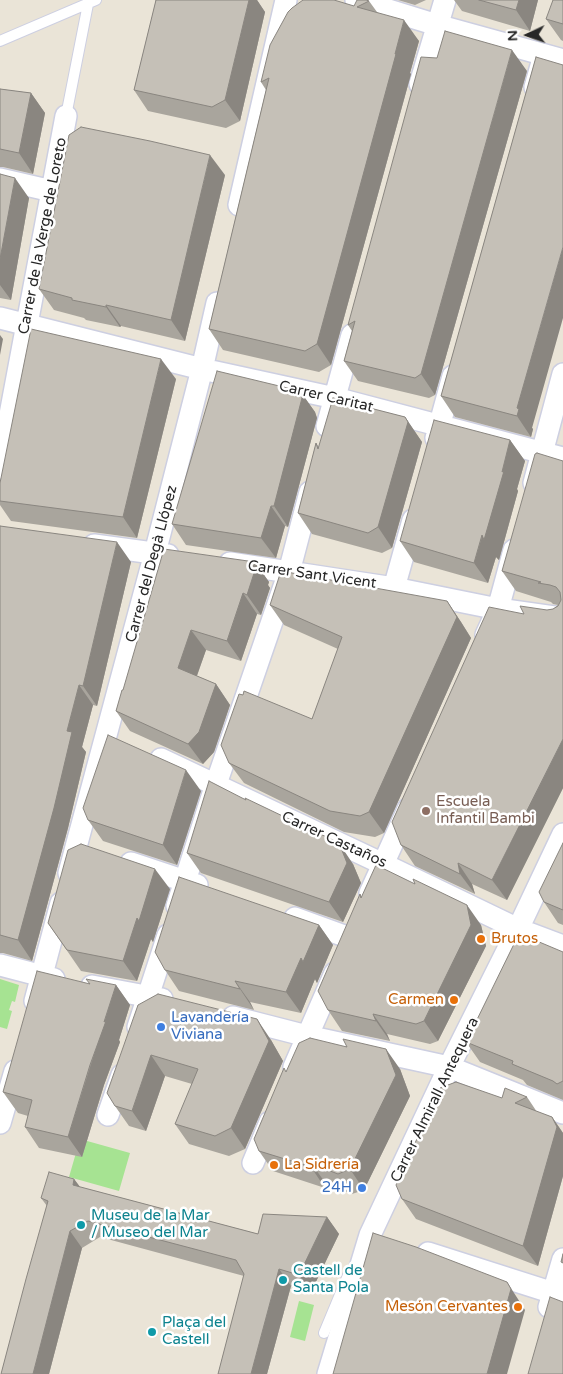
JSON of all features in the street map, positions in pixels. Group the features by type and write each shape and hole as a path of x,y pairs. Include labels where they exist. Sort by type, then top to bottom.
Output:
{"street":[{"path":"235,223 286,0"},
{"path":"356,0 436,25 554,57 531,102"},
{"path":"416,101 444,0"},
{"name":"Carrer de la Verge de Loreto","path":"0,468 66,116"},
{"path":"0,180 52,191"},
{"name":"Carrer del Degà Llópez","path":"28,1022 42,976 94,851 123,742 155,553 222,282"},
{"name":"Carrer Caritat","path":"0,318 202,369 335,398 563,458"},
{"path":"323,444 356,321"},
{"path":"431,454 458,359"},
{"path":"529,499 563,374"},
{"path":"108,1114 149,996 216,784 289,572 315,471"},
{"path":"394,588 418,502"},
{"path":"477,654 498,609 519,535"},
{"path":"78,542 184,557"},
{"name":"Carrer Sant Vicent","path":"212,561 394,588 498,609 563,618"},
{"name":"Carrer Castaños","path":"123,742 216,784 518,929 563,946"},
{"path":"288,1081 416,791"},
{"name":"Carrer Almirall Antequera","path":"328,1374 389,1241 449,1067 563,834"},
{"path":"94,851 212,890"},
{"path":"277,912 356,924"},
{"path":"0,965 42,976 177,1003"},
{"path":"214,1012 307,1036 449,1067 563,1114"},
{"path":"0,1122 21,1050"},
{"path":"253,1163 276,1108"},
{"path":"389,1241 558,1294"},
{"path":"542,1329 558,1294 563,1259"}],"lane":[{"path":"0,41 92,2"},
{"name":"Carrer de la Verge de Loreto","path":"66,116 92,2"},
{"path":"324,1333 357,1252 389,1241"}],"green space":[{"path":"0,979 19,985 15,1002 12,1001 9,1010 12,1011 7,1029 0,1027"},
{"path":"80,1139 130,1153 119,1191 69,1177"},
{"path":"299,1301 314,1305 305,1341 290,1337"}],"building":[{"path":"156,0 249,0 225,100 212,107 134,90"},
{"path":"303,0 334,0 354,6 357,0 366,0 369,1 357,7 404,20 317,344 305,351 209,329 269,78 261,82 270,45 288,12"},
{"path":"479,0 519,0 516,10"},
{"path":"553,0 563,0 563,24 546,19"},
{"path":"445,31 512,50 421,374 415,378 344,361 355,321 348,325 421,57 437,58"},
{"path":"536,57 563,65 563,247 517,408 519,409 517,416 441,396"},
{"path":"0,89 31,93 19,153 0,149"},
{"path":"81,127 210,155 171,320 106,305 106,307 72,300 72,298 39,289 69,135"},
{"path":"0,174 15,178 0,259"},
{"path":"31,329 161,359 123,517 0,501 0,483"},
{"path":"217,371 300,391 302,398 274,506 271,506 261,538 172,524"},
{"path":"333,398 370,406 370,408 405,417 408,422 378,527 368,533 298,513 316,443 318,449"},
{"path":"434,420 510,440 502,472 504,471 484,540 482,535 474,563 400,541"},
{"path":"535,454 563,461 563,739 492,880 458,863 460,874 401,845 392,822 489,607 524,614 520,606 547,610 558,606 561,600 560,592 556,587 502,571"},
{"path":"0,526 117,542 83,686 79,685 67,731 72,732 54,808 18,940 0,935"},
{"path":"164,549 255,562 253,567 256,567 247,595 243,593 227,641 191,630 178,668 216,684 199,732 188,744 116,711"},
{"path":"281,571 447,601 457,617 369,812 360,816 330,811 229,763 221,745 239,694 243,695 244,691 312,719 342,637 270,605"},
{"path":"108,735 186,770 163,845 88,820 83,808"},
{"path":"209,781 339,843 347,863 329,902 187,853"},
{"path":"563,843 563,910 544,902 539,892"},
{"path":"81,844 155,869 139,921 137,918 123,961 67,950 48,923 68,850"},
{"path":"376,865 415,884 413,879 467,905 471,925 424,1021 416,1024 373,1014 376,1021 328,1010 318,991 360,894 361,898"},
{"path":"179,877 319,925 303,962 301,958 286,992 235,981 240,989 165,970 155,952"},
{"path":"525,936 563,952 563,1081 557,1084 512,1064 513,1061 466,1042 515,942"},
{"path":"37,971 90,984 86,979 116,985 68,1137 25,1127 32,1100 3,1092"},
{"path":"158,994 257,1019 269,1041 231,1128 215,1136 175,1124 198,1069 151,1055 132,1111 115,1106 107,1093 138,1005"},
{"path":"310,1038 347,1047 343,1039 386,1049 396,1075 350,1169 338,1174 312,1164 311,1167 259,1151 254,1139 284,1068 286,1072 299,1043"},
{"path":"456,1082 502,1098 505,1088 527,1097 515,1103 552,1117 557,1127 523,1246 402,1199 396,1185 440,1088"},
{"path":"49,1172 74,1179 73,1185 258,1234 263,1214 327,1217 299,1275 279,1269 251,1374 218,1374 244,1274 236,1260 88,1221 70,1231 33,1374 1,1374 48,1201 41,1198"},
{"path":"373,1233 416,1247 507,1282 511,1289 487,1374 333,1374"},
{"path":"550,1297 563,1302 563,1374 528,1374"}],"place":[{"name":"Escuela Infantil Bambi","path":"426,811"},
{"name":"Brutos","path":"481,939"},
{"name":"Carmen","path":"454,1000"},
{"name":"Lavandería Viviana","path":"161,1027"},
{"name":"La Sidrería","path":"274,1165"},
{"name":"24H","path":"362,1188"},
{"name":"Museu de la Mar / Museo del Mar","path":"81,1225"},
{"name":"Castell de Santa Pola","path":"283,1280"},
{"name":"Mesón Cervantes","path":"518,1307"},
{"name":"Plaça del Castell","path":"152,1332"}]}
